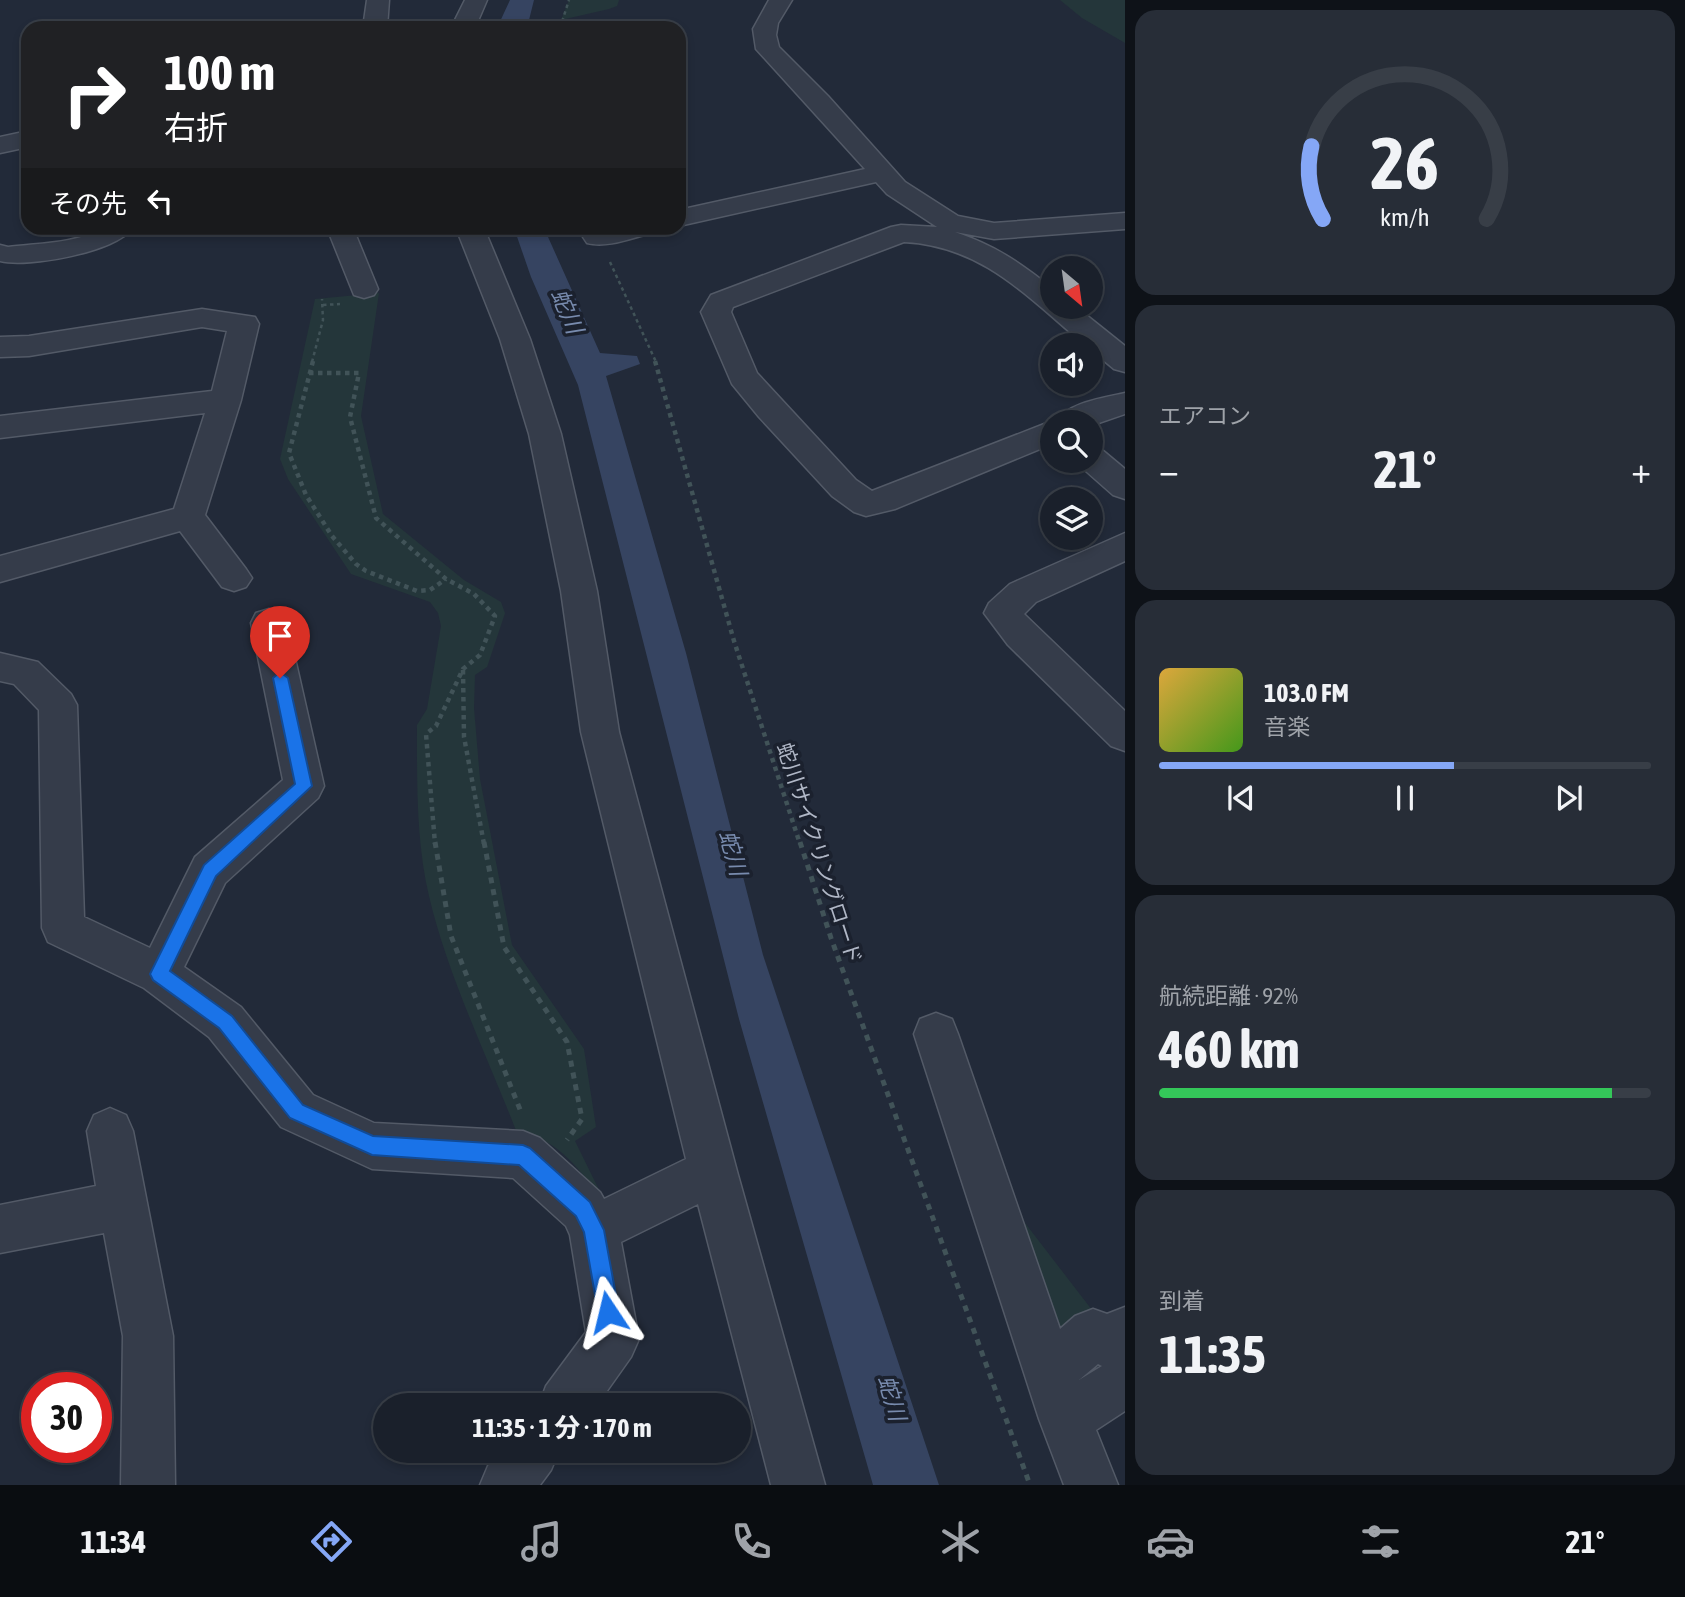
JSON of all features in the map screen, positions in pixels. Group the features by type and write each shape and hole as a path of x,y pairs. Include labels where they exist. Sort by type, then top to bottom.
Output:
{"street":[{"path":"376,21 378,0"},
{"path":"466,21 476,0"},
{"path":"781,0 763,28 763,39 768,49 819,101 896,188 950,223 994,231 1125,221"},
{"path":"0,145 21,140"},
{"path":"686,216 881,173"},
{"path":"1040,293 1003,263 978,249 936,235 901,233 721,301 716,312 743,377 807,449 845,488 866,504 883,501 1040,437"},
{"path":"0,253 8,255 94,243 111,235"},
{"path":"343,235 364,289"},
{"path":"473,235 515,339 545,434 579,591 600,732 714,1175 798,1485"},
{"path":"597,237 606,235"},
{"path":"0,347 29,346 202,318 244,324 226,400 188,517"},
{"path":"1072,319 1125,362"},
{"path":"0,427 226,400"},
{"path":"1102,410 1125,403"},
{"path":"1103,468 1125,487"},
{"path":"0,569 188,517"},
{"path":"188,517 234,578"},
{"path":"1125,547 1023,593 1002,613 1021,635 1125,735"},
{"path":"159,974 210,870 304,786 269,623"},
{"path":"0,667 25,672 58,705 63,928 159,974 225,1022 297,1111 372,1146 523,1155 583,1209 594,1230 613,1339 574,1393"},
{"path":"936,1034 1057,1395 1091,1485"},
{"path":"110,1131 148,1336 148,1485"},
{"path":"594,1230 692,1181 714,1175"},
{"path":"0,1229 123,1205"},
{"path":"1057,1395 1093,1334 1109,1343 1125,1332"},
{"path":"1057,1395 1125,1381"},
{"path":"507,1485 523,1463"}],"path":[{"path":"562,21 569,0"},
{"name":"蛇川サイクリングロード","path":"597,237 655,360 734,641 826,925 1030,1485"},
{"path":"322,299 323,320 289,453 306,495 332,536 356,564 417,591 430,590 446,579"},
{"path":"309,373 359,373 349,417 376,519 446,579 474,594 495,616 480,655 463,669 436,726 426,734 432,824 451,936 510,1085"},
{"path":"463,669 464,737 504,947 567,1042 572,1060 582,1119 560,1150"}],"shaded area":[{"path":"569,0 619,0 617,6 609,9 561,20"},
{"path":"1060,0 1125,0 1125,43 1082,18"},
{"path":"379,293 361,416 383,514 464,580 501,602 505,613 487,667 475,675 474,708 480,779 512,945 584,1049 596,1127 575,1141 605,1202 557,1149 545,1141 517,1133 457,985 437,926 429,896 419,832 417,725 427,709 441,626 438,613 430,602 351,574 288,479 280,459 315,299"},
{"path":"1005,1197 1109,1332 1112,1357 1057,1328"}],"water":[{"path":"510,0 534,0 529,21 500,21"},
{"name":"蛇川","path":"516,235 547,235 600,353 637,356 640,364 606,376 686,653 763,955 939,1485 873,1485 739,1019 578,385 531,277"}],"route":[{"path":"280,678 304,786 210,870 159,974 225,1022 297,1111 372,1146 523,1155 583,1209 594,1230 608,1312"}]}
